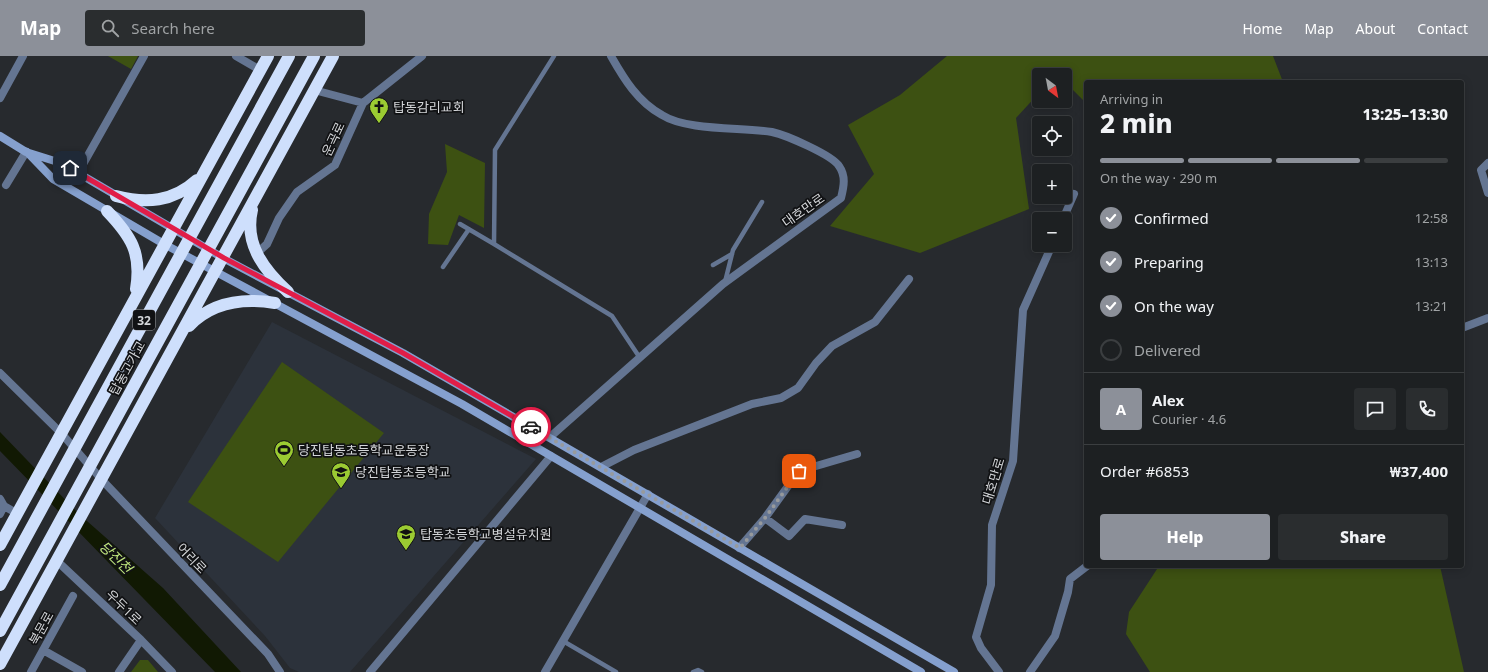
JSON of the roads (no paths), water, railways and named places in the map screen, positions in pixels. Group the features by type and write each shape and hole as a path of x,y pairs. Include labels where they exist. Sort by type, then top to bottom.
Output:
{"highway":[{"path":"0,545 60,437 172,228 268,56"},
{"name":"탑동고가교","path":"0,585 289,56"},
{"name":"탑동고가교","path":"0,631 314,56"},
{"path":"0,664 224,258 333,56"},
{"path":"116,196 140,201 158,201 184,190 202,175"},
{"path":"259,191 252,208 250,224 252,244 256,254 270,274 288,292"},
{"path":"107,211 125,231 135,248 138,270 136,291 133,302"},
{"path":"180,336 194,320 218,306 246,301 275,303"}],"main road":[{"path":"0,136 26,152 53,179 107,211 164,244 462,404 922,672"},
{"path":"26,152 61,163 224,258 403,353 954,672"}],"street":[{"path":"0,98 23,56"},
{"path":"78,173 144,56"},
{"path":"236,56 260,70"},
{"name":"운곡로","path":"256,254 267,244 280,218 297,192 335,165 363,103 422,56"},
{"name":"대호만로","path":"550,438 725,283 841,198 845,181 839,165 818,150 773,132 679,123 662,116 635,94 611,56"},
{"path":"314,90 363,103"},
{"path":"6,185 26,152"},
{"path":"1488,163 1481,170 1488,193"},
{"path":"1066,212 1074,194"},
{"name":"대호만로","path":"999,672 981,648 976,637 992,585 992,525 1013,461 1023,310 1049,252"},
{"path":"601,467 634,450 752,404 781,398 798,388 816,363 832,346 875,322 909,279"},
{"path":"1464,327 1488,318"},
{"name":"어리로","path":"0,373 60,437 85,461 100,484 268,654 280,672"},
{"path":"740,548 765,518 799,471 857,454"},
{"path":"370,672 551,456"},
{"path":"545,672 648,494"},
{"path":"0,514 2,503 19,512"},
{"path":"765,518 789,536 805,519 842,525"},
{"name":"우두1로","path":"59,556 172,672"},
{"path":"1030,672 1055,636 1068,592 1070,579 1084,568"},
{"name":"북문로","path":"31,672 73,596"},
{"path":"119,672 141,640"},
{"path":"43,650 82,672"}],"lane":[{"path":"494,244 495,150 554,56"},
{"path":"725,283 732,254 762,202"},
{"path":"460,224 612,316 640,358"},
{"path":"443,267 469,229"},
{"path":"713,264 732,254"},
{"path":"563,641 616,672"},
{"path":"693,672 698,670 702,672"}],"water":[{"name":"당진천","path":"0,432 79,514 163,588 241,672 215,672 0,451"}],"place":[{"name":"탑동감리교회","path":"379,124"},
{"name":"당진탑동초등학교운동장","path":"284,467"},
{"name":"당진탑동초등학교","path":"341,489"},
{"name":"탑동초등학교병설유치원","path":"406,551"}]}
